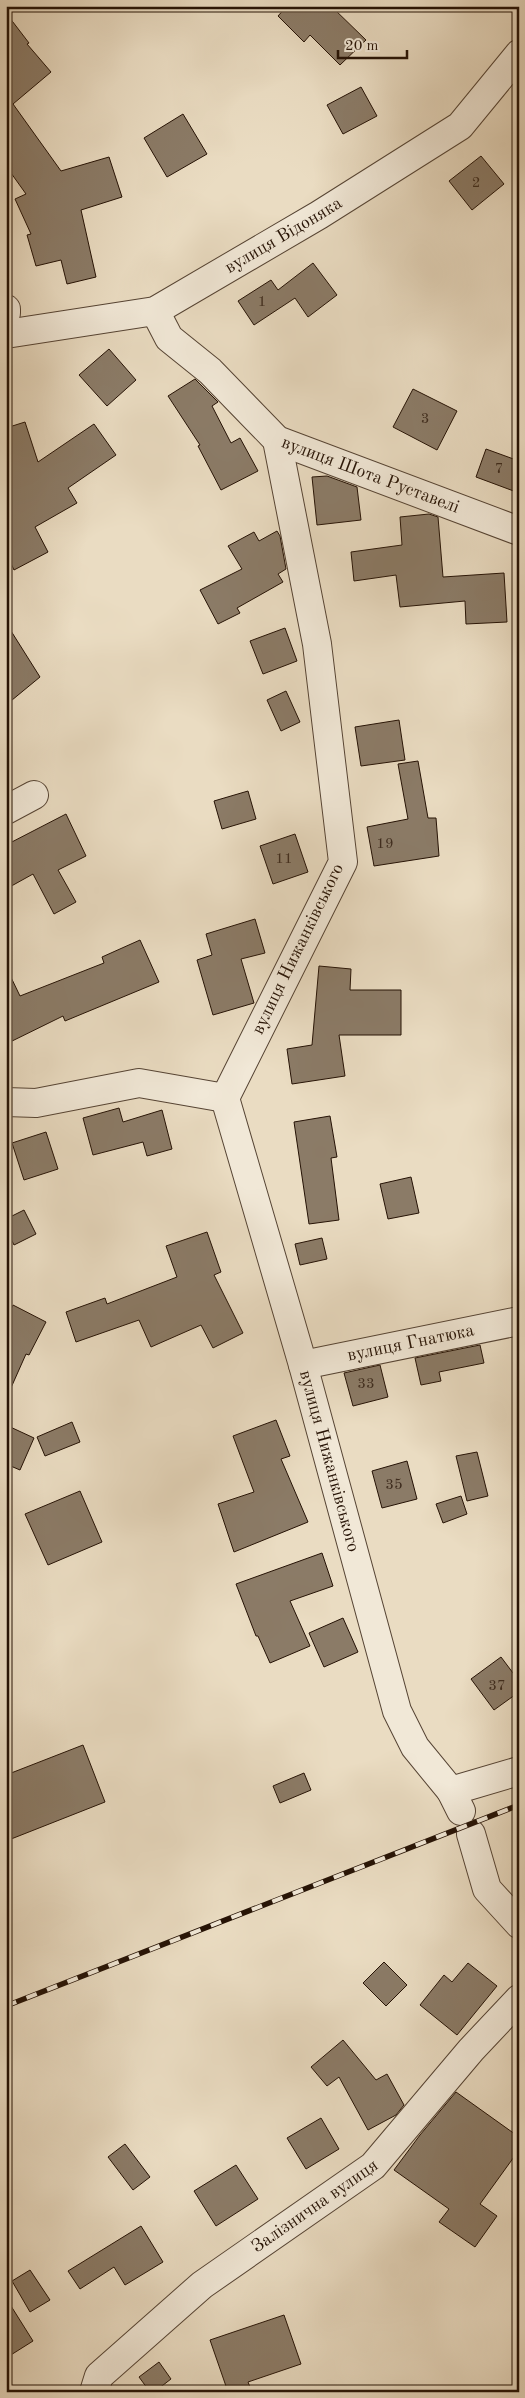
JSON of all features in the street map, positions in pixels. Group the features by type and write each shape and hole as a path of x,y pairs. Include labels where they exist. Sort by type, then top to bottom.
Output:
{"street":[{"name":"вулиця Відоняка","path":"6,334 155,311 319,215 460,126 519,54"},
{"name":"вулиця Шота Руставелі","path":"155,311 169,338 210,371 277,440 519,531"},
{"name":"вулиця Нижанківського","path":"277,440 317,644 343,862 225,1098 302,1365 397,1711 415,1747 461,1812"},
{"path":"6,810 34,795"},
{"path":"6,1102 36,1103 139,1084 225,1098"},
{"name":"вулиця Гнатюка","path":"302,1365 519,1321"},
{"path":"519,1771 461,1812 487,1889 519,1924"},
{"name":"Залізнична вулиця","path":"94,2392 99,2376 202,2285 373,2166 471,2050 519,1999"}],"building":[{"path":"287,6 331,6 366,40 340,65 310,35 304,42 278,16"},
{"path":"6,13 29,43 27,44 51,72 13,104 61,171 109,157 122,197 81,210 96,277 67,284 61,260 36,266 27,235 31,234 15,199 26,194 6,166"},
{"path":"361,87 377,116 343,134 327,105"},
{"path":"183,114 207,154 167,177 144,138"},
{"path":"481,156 504,184 472,210 449,181"},
{"path":"313,263 337,295 308,317 295,298 254,325 238,301 271,280 278,290"},
{"path":"109,349 136,380 107,406 79,375"},
{"path":"195,379 218,402 212,406 231,443 240,438 258,471 221,490 198,446 200,445 168,396"},
{"path":"413,389 457,411 437,450 393,427"},
{"path":"25,422 38,462 94,424 116,455 68,488 77,503 35,527 48,552 14,570 6,553 6,428"},
{"path":"486,449 519,461 519,493 476,477"},
{"path":"327,476 357,487 361,520 317,525 312,477"},
{"path":"429,514 438,517 443,577 504,573 507,622 466,624 465,601 400,607 396,575 354,581 351,552 402,545 400,517"},
{"path":"277,531 280,536 286,569 278,574 283,582 237,608 240,613 218,624 200,590 242,569 228,546 254,532 259,541"},
{"path":"6,623 40,677 6,705"},
{"path":"285,628 297,661 263,674 250,641"},
{"path":"286,691 300,722 281,731 267,700"},
{"path":"399,720 405,760 361,766 355,727"},
{"path":"418,761 428,818 436,818 439,856 374,866 367,827 408,819 398,764"},
{"path":"248,791 256,819 222,829 214,801"},
{"path":"66,814 86,856 58,870 76,902 54,914 33,874 6,889 6,845"},
{"path":"295,834 308,872 273,884 260,846"},
{"path":"255,919 265,953 241,959 254,1003 213,1015 197,960 212,955 206,934"},
{"path":"140,940 159,982 65,1021 63,1016 6,1044 6,967 20,996 104,963 102,957"},
{"path":"319,966 351,969 350,990 401,990 401,1035 339,1035 345,1076 292,1084 287,1049 312,1045"},
{"path":"119,1108 123,1122 162,1110 172,1149 147,1156 143,1142 93,1155 83,1118"},
{"path":"330,1116 337,1157 331,1158 339,1220 309,1224 294,1122"},
{"path":"46,1132 58,1169 24,1180 12,1143"},
{"path":"411,1177 419,1213 388,1219 380,1184"},
{"path":"24,1210 36,1234 14,1245 6,1229 6,1219"},
{"path":"207,1232 221,1272 214,1275 243,1333 213,1348 201,1325 151,1347 139,1320 76,1342 66,1312 105,1298 107,1304 177,1277 166,1246"},
{"path":"322,1238 327,1259 300,1265 295,1244"},
{"path":"13,1305 46,1322 29,1355 26,1354 6,1399 6,1319"},
{"path":"480,1345 484,1363 439,1372 441,1381 421,1385 415,1358"},
{"path":"380,1365 388,1397 353,1406 344,1373"},
{"path":"276,1420 290,1456 281,1459 308,1522 234,1552 218,1504 254,1492 233,1436"},
{"path":"72,1422 80,1442 45,1456 37,1437"},
{"path":"6,1425 34,1438 20,1470 6,1464"},
{"path":"477,1452 488,1496 467,1501 456,1456"},
{"path":"407,1461 417,1499 382,1508 372,1471"},
{"path":"80,1491 102,1542 48,1565 25,1514"},
{"path":"461,1496 467,1514 443,1523 436,1504"},
{"path":"322,1553 333,1586 290,1601 310,1646 270,1663 258,1636 256,1636 236,1584"},
{"path":"343,1618 358,1652 324,1667 309,1633"},
{"path":"501,1657 519,1681 519,1692 494,1710 471,1679"},
{"path":"83,1745 105,1802 6,1841 6,1775"},
{"path":"304,1773 311,1790 280,1803 273,1786"},
{"path":"384,1962 407,1985 386,2006 363,1983"},
{"path":"468,1963 497,1986 457,2035 420,2005 444,1975 452,1982"},
{"path":"343,2040 376,2080 387,2074 404,2105 396,2115 368,2130 339,2077 327,2086 311,2067"},
{"path":"456,2092 519,2137 519,2150 480,2204 497,2216 475,2247 439,2222 449,2209 394,2170"},
{"path":"321,2118 339,2149 306,2169 287,2138"},
{"path":"125,2144 150,2177 133,2190 108,2157"},
{"path":"236,2165 258,2199 216,2226 194,2191"},
{"path":"141,2226 163,2262 125,2285 114,2267 80,2289 68,2271"},
{"path":"30,2270 50,2300 30,2312 12,2281"},
{"path":"6,2298 33,2341 6,2358"},
{"path":"284,2315 301,2364 248,2382 252,2392 228,2392 210,2340"},
{"path":"159,2362 171,2379 154,2392 150,2392 139,2377"}],"railway":[{"path":"6,2006 519,1805"}]}
